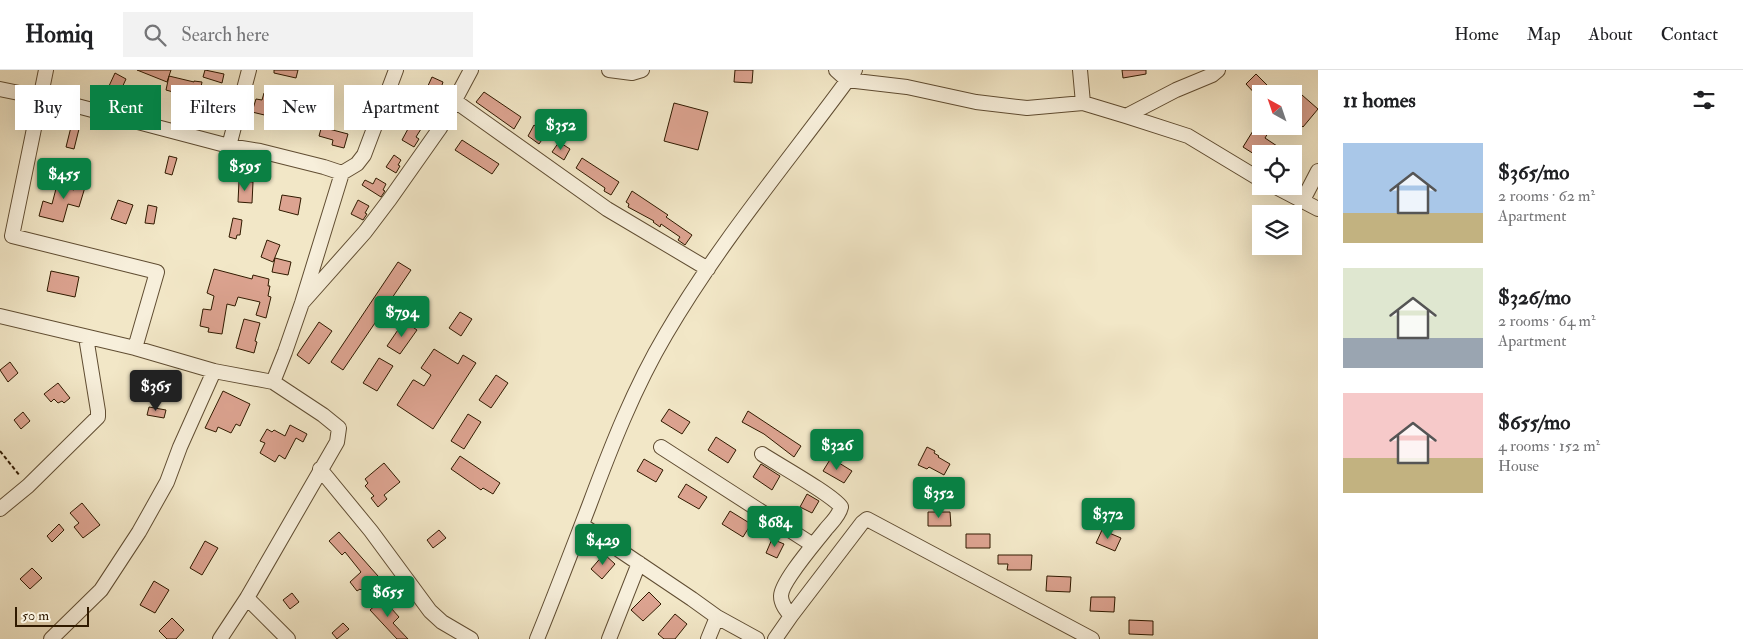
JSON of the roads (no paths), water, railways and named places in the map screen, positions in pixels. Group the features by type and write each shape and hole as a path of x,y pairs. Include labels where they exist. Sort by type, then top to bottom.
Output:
{"street":[{"path":"43,85 46,70"},
{"path":"230,146 249,70"},
{"path":"272,382 285,352 302,303 342,173 357,164 364,155 396,70"},
{"path":"457,97 471,70"},
{"path":"609,70 632,73 642,70"},
{"path":"836,70 851,75 976,102 1027,108 1083,103 1188,136 1252,175"},
{"path":"1080,70 1083,103"},
{"path":"1126,116 1176,90 1212,75 1218,70"},
{"path":"537,639 611,449 640,382 665,335 746,212 851,75"},
{"path":"0,89 15,92"},
{"path":"457,102 607,209 708,269"},
{"path":"80,107 342,173"},
{"path":"33,130 12,236 158,272 135,348"},
{"path":"302,303 365,232 439,130"},
{"path":"1302,200 1318,171"},
{"path":"1292,195 1318,209"},
{"path":"0,316 135,348 214,371 272,382 323,414 339,428 337,442 247,598 220,639"},
{"path":"0,509 28,486 98,417 86,337"},
{"path":"52,639 101,590 140,532 167,482 180,447 214,371"},
{"path":"661,447 813,545"},
{"path":"762,454 839,505 840,511 782,589 781,598 783,605 791,616"},
{"path":"320,469 371,531 430,611 442,622 471,639"},
{"path":"775,639 834,558 867,519 1092,639"},
{"path":"582,525 717,617 757,639"},
{"path":"609,639 639,563"},
{"path":"247,598 288,639"},
{"path":"708,639 717,617"}]}
